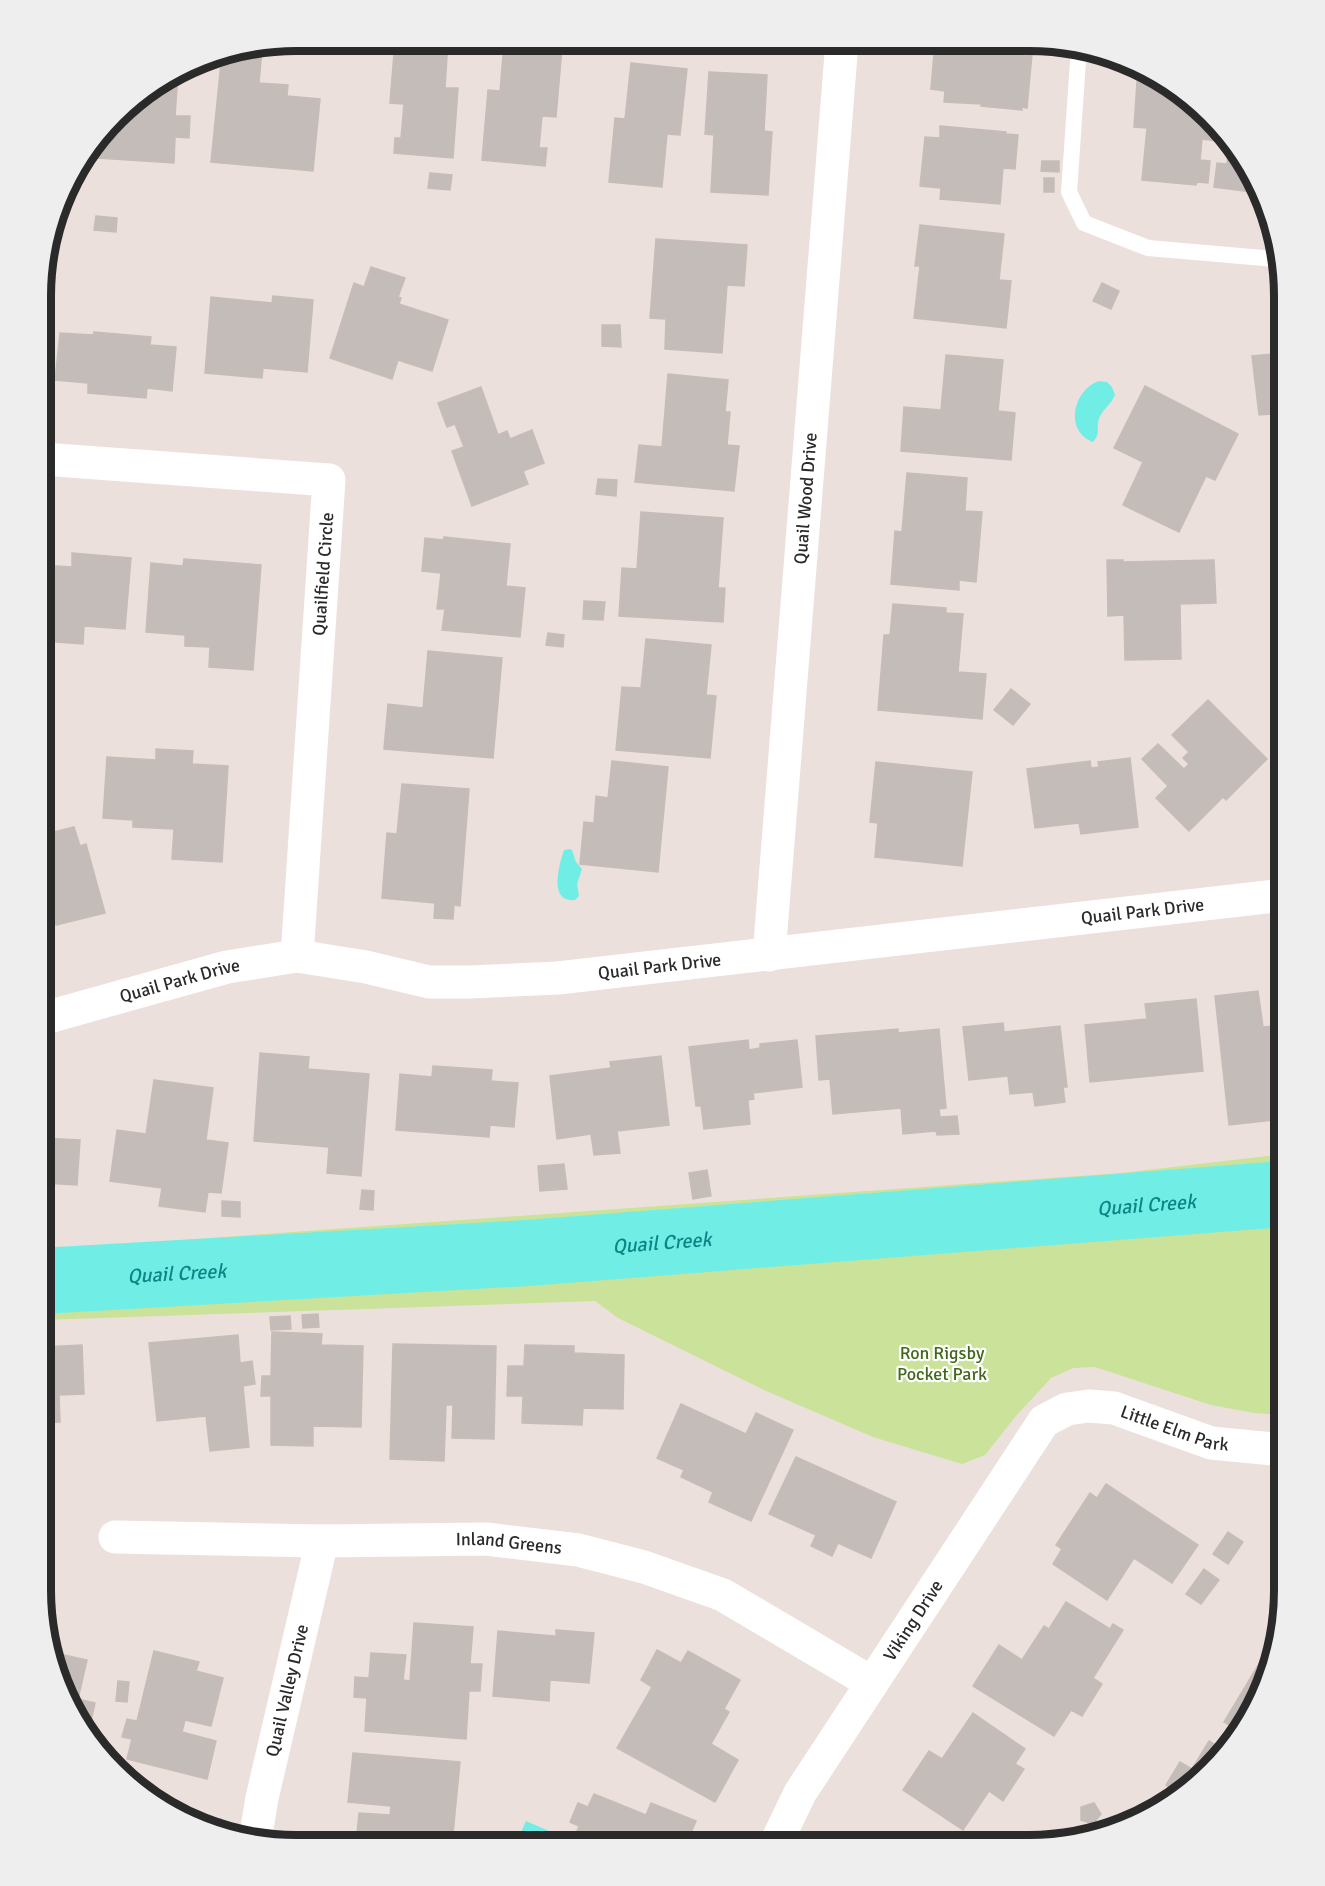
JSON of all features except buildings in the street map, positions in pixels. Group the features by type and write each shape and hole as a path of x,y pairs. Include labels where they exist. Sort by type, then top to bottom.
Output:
{"street":[{"name":"Quail Wood Drive","path":"769,955 841,51"},
{"name":"Quailfield Circle","path":"51,460 329,480 297,956"},
{"name":"Quail Park Drive","path":"51,1016 227,968 297,956 366,967 429,982 558,978 1274,896"},
{"name":"Little Elm Park","path":"1067,1409 1089,1406 1114,1408 1211,1443 1274,1449"},
{"name":"Viking Drive","path":"779,1835 800,1793 1044,1421 1067,1409"},
{"name":"Inland Greens","path":"115,1537 322,1541 486,1539 578,1550 633,1564 723,1595 872,1683"},
{"name":"Quail Valley Drive","path":"256,1832 262,1798 322,1541"}],"lane":[{"path":"1078,56 1069,192 1084,223 1148,248 1271,259"}],"green space":[{"name":"Ron Rigsby Pocket Park","path":"1274,1155 1274,1414 1211,1405 1095,1367 1073,1368 1051,1378 1016,1416 985,1455 962,1464 873,1437 764,1390 618,1318 595,1301 51,1320 51,1249 1121,1173"}],"water":[{"path":"1099,381 1107,382 1115,395 1099,418 1097,435 1093,442 1084,437 1078,429 1075,411 1083,393"},
{"path":"570,849 582,869 577,884 579,896 575,900 561,896 558,889 558,873 564,850"},
{"path":"526,1821 549,1831 547,1835 520,1835"}],"waterway":[{"name":"Quail Creek","path":"51,1280 527,1253 1274,1195"}]}
